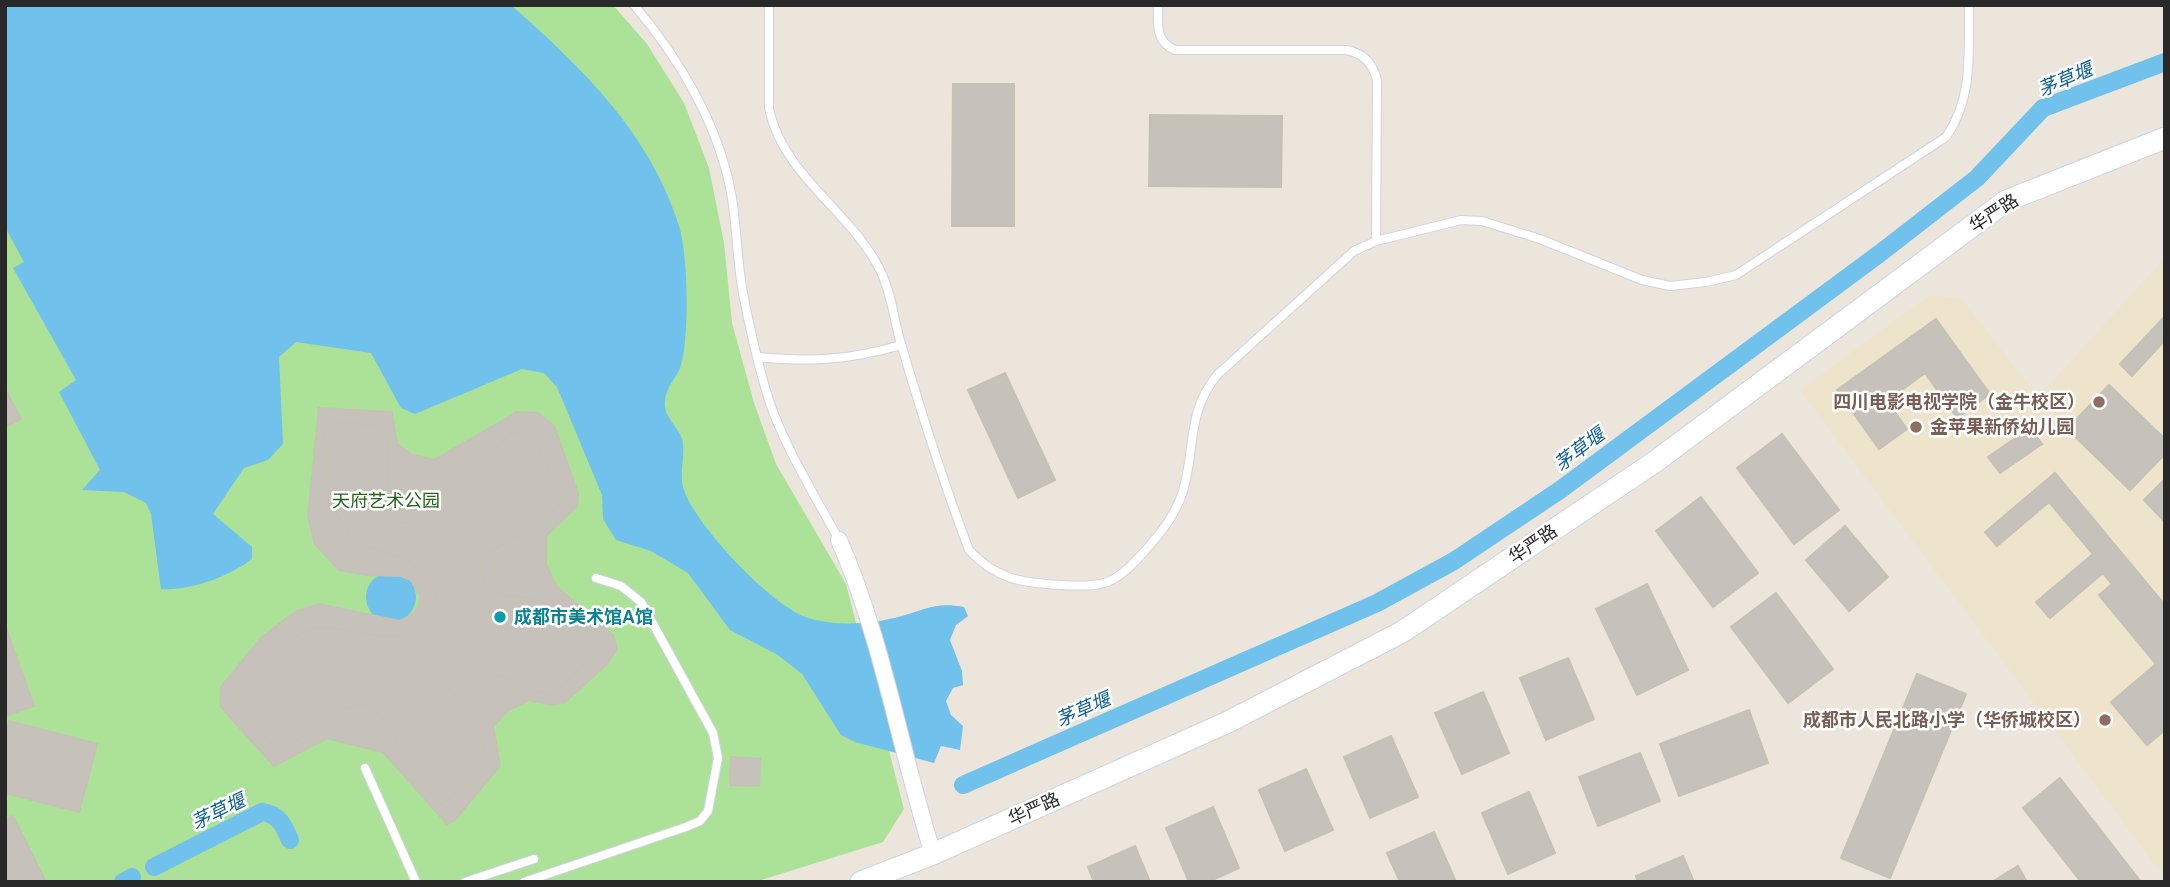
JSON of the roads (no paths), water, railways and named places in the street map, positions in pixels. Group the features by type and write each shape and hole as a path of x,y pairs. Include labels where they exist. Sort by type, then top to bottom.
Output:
{"street":[{"name":"华严路","path":"861,882 933,854 1228,722 1402,632 1656,461 2006,201 2165,138"},
{"path":"839,540 860,587 877,642 910,780 933,854"}],"lane":[{"path":"634,5 662,39 687,79 718,148 732,196 743,292 765,390 792,450 839,540"},
{"path":"769,5 769,109 772,124 794,164 876,262 882,273 901,345 969,550 984,566 1005,579 1025,583 1105,585 1122,575 1174,514 1184,489 1201,395 1217,375 1354,251 1376,241 1461,220 1482,221 1540,239 1642,280 1670,286 1736,275 1946,137 1957,121 1968,85 1969,5"},
{"path":"1158,5 1160,38 1165,46 1175,50 1346,50 1357,52 1374,67 1377,80 1376,241"},
{"path":"758,357 811,360 860,357 901,345"},
{"path":"524,882 686,827 700,821 708,811 718,758 713,733 641,602 621,586 596,578"},
{"path":"365,768 416,882"},
{"path":"465,882 534,859"}],"water":[{"path":"5,5 511,5 563,53 611,104 650,161 679,226 686,276 685,338 680,368 667,392 665,407 682,439 683,487 701,521 755,581 793,611 808,618 832,623 867,623 939,606 964,607 968,616 956,625 950,640 962,671 963,685 953,688 946,701 951,715 963,726 960,750 941,746 934,763 855,742 841,735 802,674 778,655 730,630 688,573 651,551 616,540 603,519 602,495 557,387 544,373 522,369 415,414 401,408 371,353 296,342 279,357 283,444 268,460 244,468 213,514 252,547 252,559 232,572 208,581 184,588 161,589 151,514 146,503 124,492 82,490 100,470 59,392 76,380 13,268 24,262 5,227"},
{"path":"391,572 409,579 416,597 409,615 391,622 373,615 366,597 373,579"}],"waterway":[{"name":"茅草堰","path":"963,785 1377,603 1454,561 1560,490 1879,254 1977,178 2043,108 2165,62"},
{"name":"茅草堰","path":"154,867 262,812 277,818 290,840"},
{"name":"茅草堰","path":"123,882 132,877"}],"place":[{"name":"四川电影电视学院（金牛校区）","path":"2099,402"},
{"name":"金苹果新侨幼儿园","path":"1916,427"},
{"name":"成都市美术馆A馆","path":"500,617"},
{"name":"成都市人民北路小学（华侨城校区）","path":"2105,720"}],"park label":[{"name":"天府艺术公园","path":"386,501"}]}
